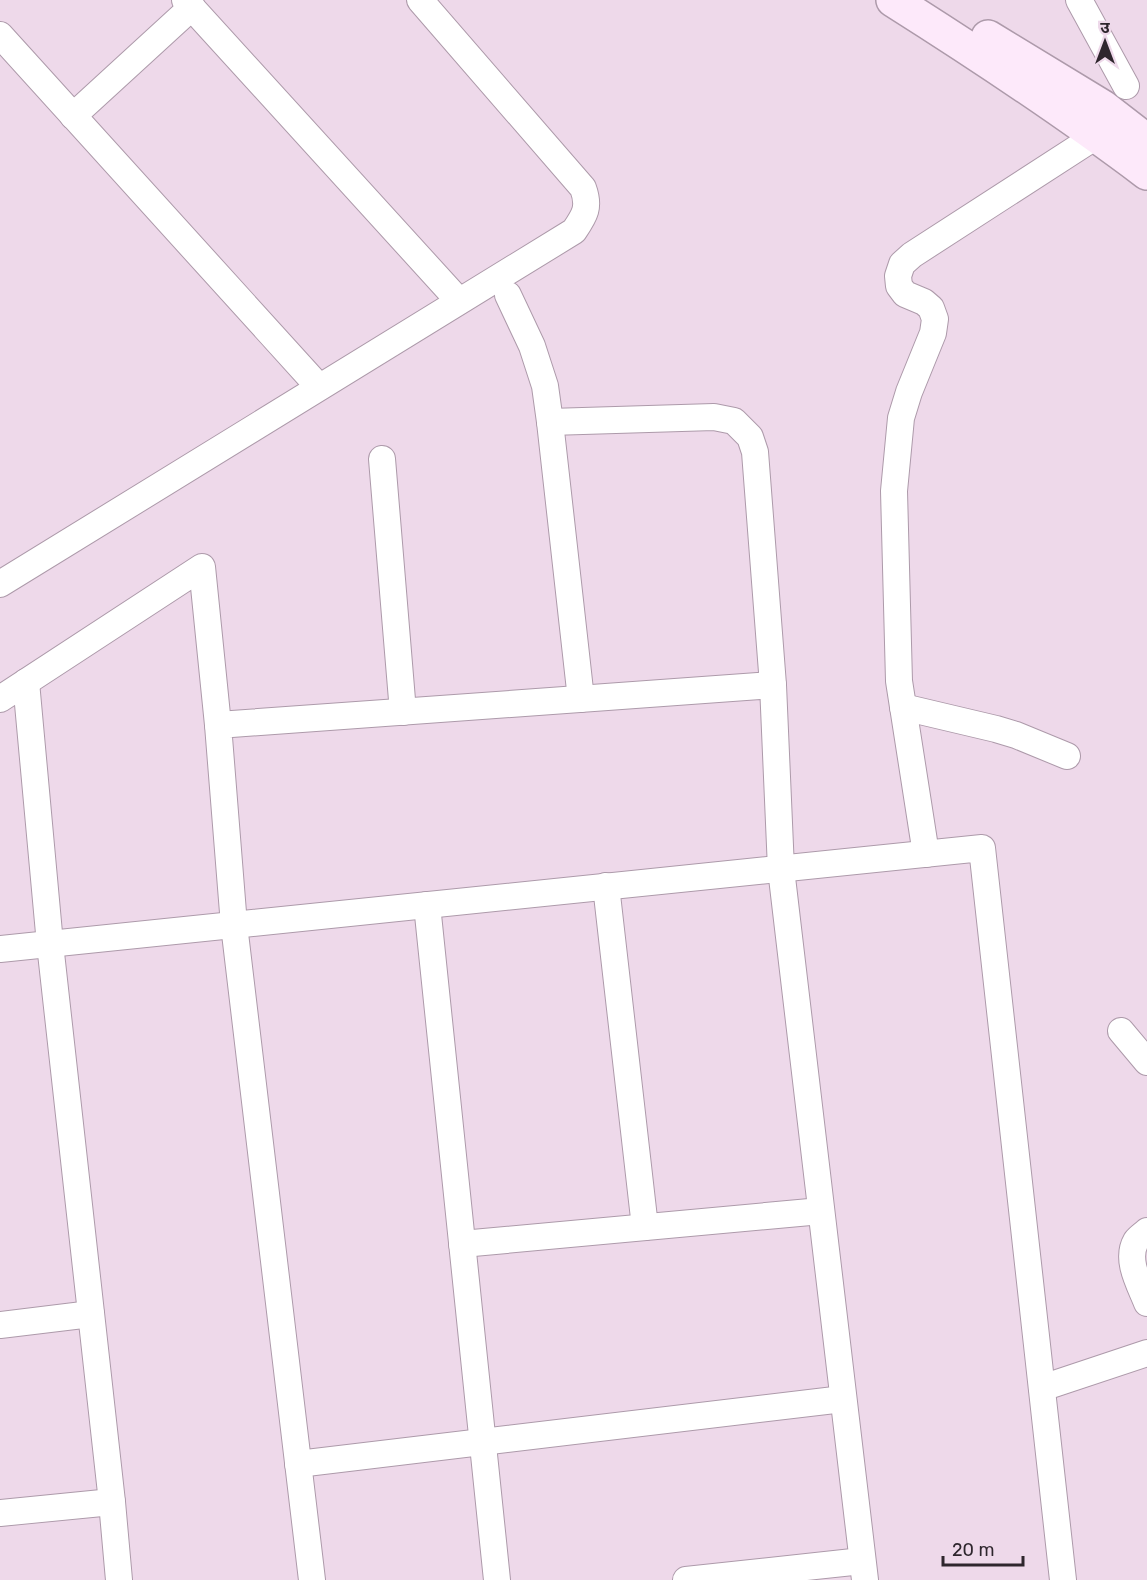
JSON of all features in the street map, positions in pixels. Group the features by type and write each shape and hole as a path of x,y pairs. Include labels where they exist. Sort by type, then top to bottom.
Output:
{"main road":[{"path":"893,0 944,32 1118,102 1147,173"},
{"path":"928,0 1118,102 1147,141"}],"street":[{"path":"0,584 574,231 585,215 587,200 583,189 420,0"},
{"path":"927,854 899,681 894,491 901,418 933,333 935,319 931,308 924,302 905,294 899,286 898,276 902,264 912,255 1118,102 1079,0"},
{"path":"73,116 188,4 459,302"},
{"path":"0,35 320,387"},
{"path":"508,295 532,346 545,386 581,699"},
{"path":"550,422 714,417 734,421 750,437 755,452 773,685 781,869 864,1570 686,1580"},
{"path":"382,459 403,712"},
{"path":"0,699 202,567 218,725 234,925 312,1580"},
{"path":"26,682 50,944 119,1580"},
{"path":"218,725 773,685"},
{"path":"903,707 996,729 1067,756"},
{"path":"0,949 982,848 1063,1580"},
{"path":"606,886 645,1227"},
{"path":"427,905 497,1580"},
{"path":"1121,1031 1147,1062"},
{"path":"462,1244 821,1211"},
{"path":"1147,1231 1136,1241 1133,1253 1133,1266 1147,1303"},
{"path":"0,1325 91,1314"},
{"path":"1042,1388 1147,1353"},
{"path":"298,1464 843,1399"},
{"path":"0,1513 112,1502"}]}
